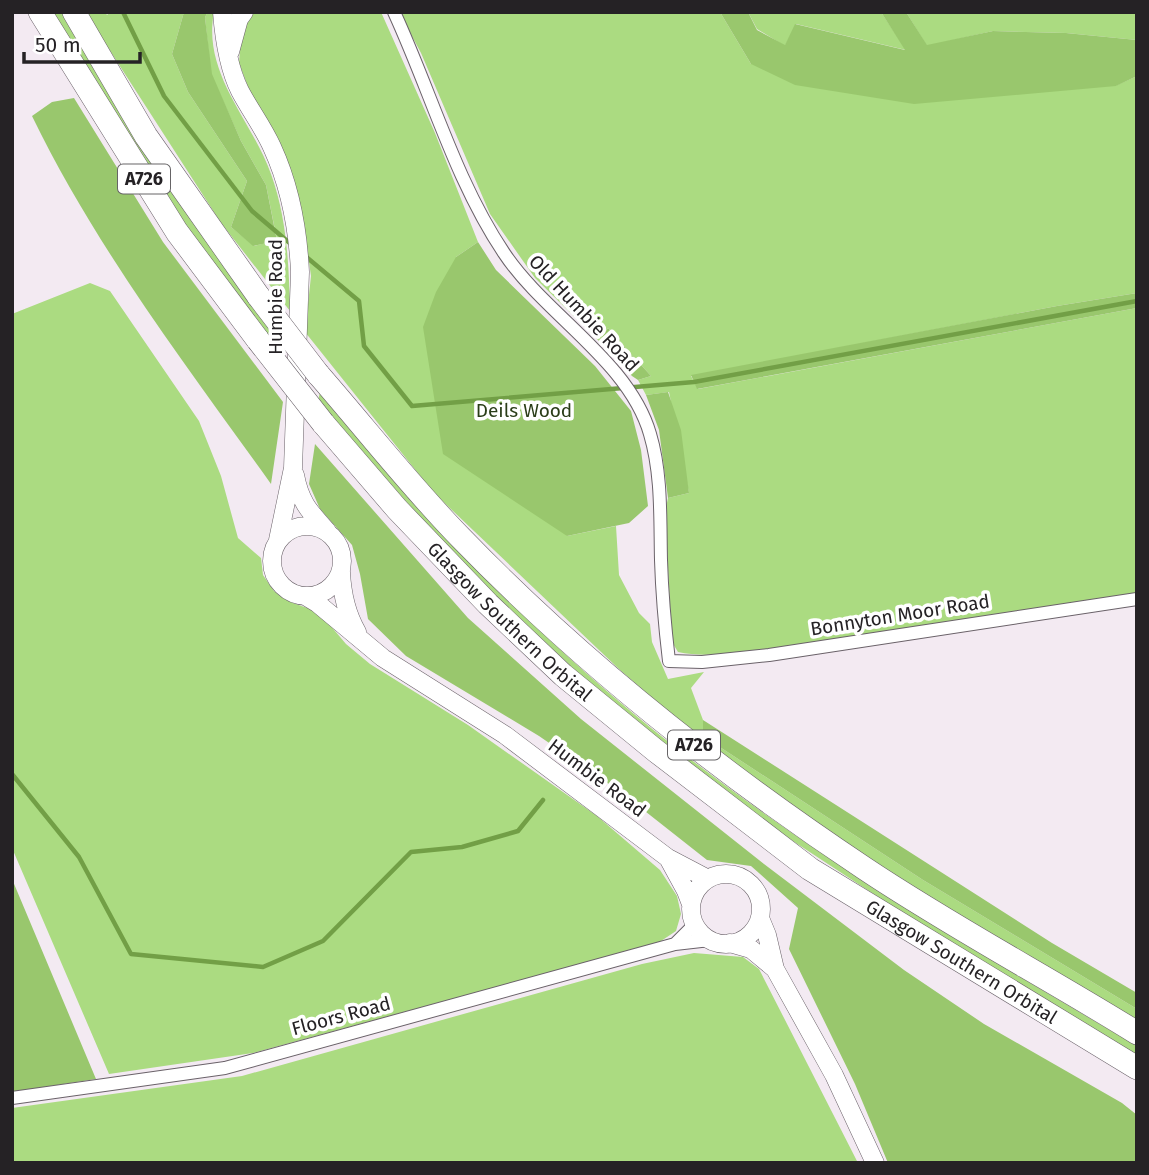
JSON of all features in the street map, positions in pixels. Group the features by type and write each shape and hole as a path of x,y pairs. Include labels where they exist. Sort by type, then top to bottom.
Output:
{"highway":[{"name":"Glasgow Southern Orbital","path":"40,12 177,232 258,340 323,423 397,509 488,604 563,676 810,869 1137,1068"},
{"name":"Glasgow Southern Orbital","path":"74,12 146,136 259,297 318,374 460,537 585,654 706,755 865,869 993,949 1137,1033"}],"street":[{"name":"Humbie Road","path":"222,12 229,56 240,90 272,146 285,181 298,245 300,272 293,468 278,540"},
{"path":"229,56 239,19 244,12"},
{"name":"Old Humbie Road","path":"394,12 473,201 504,254 530,287 594,349 631,394 650,433 660,491 663,601 669,661"},
{"name":"Humbie Road","path":"293,468 304,506 330,534"},
{"path":"301,526 314,526 330,534 342,551 341,572 329,590 307,597 295,595 283,587 271,564 278,540 287,532 301,526"},
{"name":"Humbie Road","path":"341,572 347,612 360,638"},
{"name":"Humbie Road","path":"307,597 383,658 505,735 668,858 708,879"},
{"name":"Bonnyton Moor Road","path":"669,661 702,662 769,655 1137,599"},
{"name":"Humbie Road","path":"668,858 687,891 691,904"},
{"path":"775,969 751,949 710,940 694,925 691,904 694,894 708,879 719,874 742,877 758,894 760,918 775,969 834,1075 875,1163"},
{"path":"730,943 749,935 760,918"},
{"name":"Floors Road","path":"675,944 694,925"},
{"name":"Floors Road","path":"12,1098 225,1068 675,944 710,940"}],"green space":[{"path":"52,12 62,12 132,130 271,330 268,338 194,238"},
{"path":"85,12 105,12 107,15 110,12 184,12 172,54 188,92 247,181 231,227 254,246 277,240 266,185 241,141 211,74 205,18 207,12 214,12 212,35 215,56 231,96 263,154 281,208 290,311 221,223"},
{"path":"184,12 207,12 205,18 212,74 241,141 266,185 277,241 253,246 231,227 247,181 188,92 172,54"},
{"path":"253,12 381,12 435,133 478,242 456,257 567,536 616,526 619,575 639,613 650,624 652,642 668,679 704,672 691,688 703,720 703,736 923,880 1137,1009 1137,1022 952,915 725,761 620,670 433,492 305,332 311,276 306,241 239,63 241,35"},
{"path":"399,12 720,12 751,64 1115,86 1137,76 1137,293 691,376 698,389 1137,308 1137,593 779,650 715,654 678,652 672,642 665,512 668,498 689,493 669,392 646,395 638,380 651,376 608,328 599,341 535,278 490,214 421,53"},
{"path":"720,12 748,12 757,30 785,45 795,24 905,50 881,12 906,12 927,45 993,31 1066,33 1137,40 1137,76 1116,86 914,104 795,85 751,64"},
{"path":"748,12 881,12 906,50 796,24 785,46 757,29"},
{"path":"906,12 1137,12 1137,40 1066,33 993,31 927,46"},
{"path":"74,98 163,242 283,402 271,484 113,259 57,165 32,116 52,102"},
{"name":"Deils Wood","path":"478,242 496,270 595,366 631,411 641,450 648,506 629,523 567,536 443,454 423,327 436,292 456,257"},
{"path":"90,283 110,291 199,421 221,476 238,538 261,558 263,575 274,591 293,603 313,610 370,664 468,725 597,816 660,870 677,896 681,914 676,931 658,943 253,1053 109,1074 12,848 12,314"},
{"path":"1137,293 1137,308 697,389 691,375 1057,306"},
{"path":"608,328 651,376 638,380 632,376 599,341"},
{"path":"320,392 393,478 469,561 549,640 634,714 693,761 816,849 943,930 1137,1046 1137,1055 942,939 764,822 591,685 476,578 423,521 318,401"},
{"path":"668,392 681,430 689,493 668,498 659,430 646,395"},
{"path":"315,444 468,618 581,719 764,864 904,970 984,1024 1122,1103 1137,1115 1137,1163 888,1163 855,1084 789,949 798,908 751,866 707,860 622,793 539,736 406,656 368,619 352,545 320,509 309,484"},
{"path":"703,720 1052,943 1137,993 1137,1009 923,880 703,736"},
{"path":"12,879 96,1079 12,1092"},
{"path":"694,953 743,957 759,969 858,1163 12,1163 12,1108 242,1076 642,964"}],"waterway":[{"path":"123,12 164,96 252,211 292,245"},
{"path":"304,255 359,301 364,346 412,406 694,382 1137,301"},
{"path":"12,774 79,857 131,954 263,967 323,941 411,852 462,847 518,831 543,800"}]}
